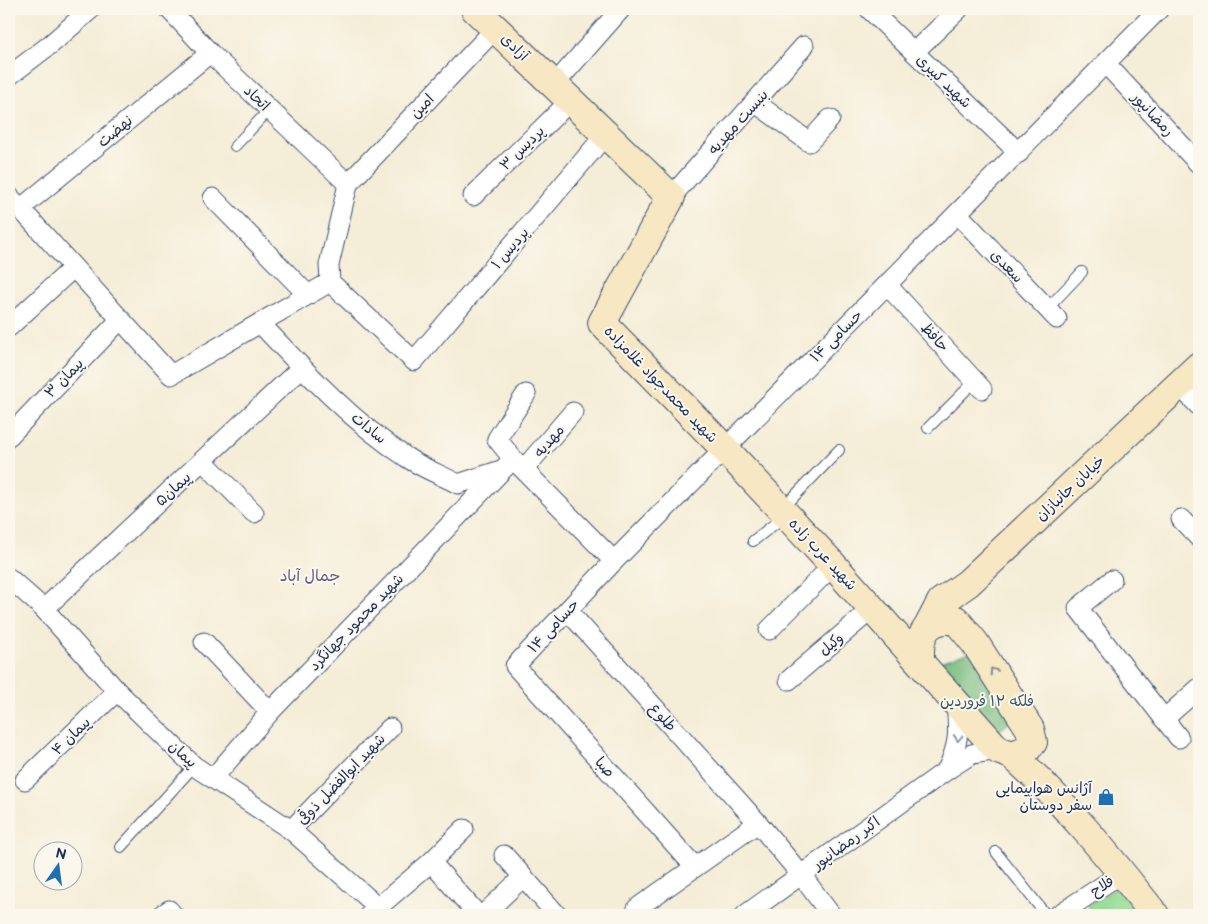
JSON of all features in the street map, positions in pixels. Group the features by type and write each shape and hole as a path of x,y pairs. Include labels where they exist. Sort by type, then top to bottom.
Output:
{"street":[{"path":"9,76 51,44 91,9"},
{"name":"اتحاد","path":"169,9 210,53 348,184"},
{"name":"آزادی","path":"475,9 563,92"},
{"name":"پردیس ۳","path":"472,196 563,92 621,9"},
{"name":"شهید کبیری","path":"869,9 1018,153"},
{"path":"914,52 959,9"},
{"name":"حسامی ۱۴","path":"515,666 724,448 958,214 1159,9"},
{"name":"امین","path":"348,184 496,28"},
{"name":"بنبست مهدیه","path":"671,197 756,103 804,46"},
{"name":"نهضت","path":"14,203 210,53"},
{"name":"رمضانپور","path":"1106,64 1199,164"},
{"path":"563,92 671,197"},
{"path":"756,103 809,142 830,119"},
{"name":"پردیس ۱","path":"330,282 414,361 606,134"},
{"path":"14,203 171,375 330,282 329,265 348,184"},
{"name":"شهید محمدجواد غلامزاده","path":"671,197 602,323 724,448"},
{"path":"213,198 308,295"},
{"name":"سعدی","path":"958,214 1052,314"},
{"path":"9,328 73,268"},
{"name":"حافظ","path":"887,285 978,385"},
{"name":"پیمان ۳","path":"9,436 120,320"},
{"name":"سادات","path":"260,323 301,368 357,419 407,458 458,484 513,466"},
{"name":"خیابان جانبازان","path":"956,620 968,583 1180,386 1199,366"},
{"name":"پیمان۵","path":"44,609 301,368"},
{"path":"1180,386 1199,406"},
{"path":"526,394 497,439 513,466 614,561"},
{"name":"مهدیه","path":"513,466 573,412"},
{"name":"شهید عرب زاده","path":"724,448 920,660 956,705 1015,749 1122,873 1155,915"},
{"path":"204,461 254,513"},
{"name":"شهید محمود جهانگرد","path":"214,778 270,712 513,466"},
{"path":"1181,519 1199,538"},
{"path":"769,630 833,565"},
{"name":"پیمان","path":"9,578 44,609 117,691 194,766 291,830 374,911"},
{"path":"1112,580 1078,608 1179,738"},
{"path":"920,660 920,642 941,602 968,583"},
{"name":"وکیل","path":"789,680 873,608"},
{"name":"طلوع","path":"568,610 758,823 802,876"},
{"path":"928,626 942,619 956,620 975,643 1030,729 1015,749"},
{"path":"204,642 270,712"},
{"name":"صبا","path":"515,666 696,867"},
{"path":"1164,719 1199,688"},
{"name":"پیمان ۴","path":"25,780 117,691"},
{"path":"947,770 958,747 959,730 956,705"},
{"name":"شهید ابوالفضل ذوقی","path":"291,830 390,728"},
{"name":"اکبر رمضانپور","path":"745,915 972,754 1015,749"},
{"path":"637,908 758,823"},
{"path":"374,911 431,862 464,829"},
{"path":"504,855 557,915"},
{"path":"431,862 478,915"},
{"name":"فلاح","path":"1058,915 1080,909 1122,873"},
{"path":"802,876 831,915"},
{"path":"483,915 523,877"}],"lane":[{"path":"236,146 269,110"},
{"path":"1052,314 1082,272"},
{"path":"928,428 978,385"},
{"path":"753,541 784,512 839,450"},
{"path":"121,846 194,766"},
{"path":"996,852 1046,915"}],"green space":[{"name":"فلکه ۱۲ فروردین","path":"970,652 1020,713 993,737 937,663"},
{"path":"1125,883 1148,915 1096,915 1088,906"}],"place":[{"name":"آژانس هواپیمایی سفر دوستان","path":"1106,797"}],"district":[{"name":"جمال آباد","path":"310,575"}]}
